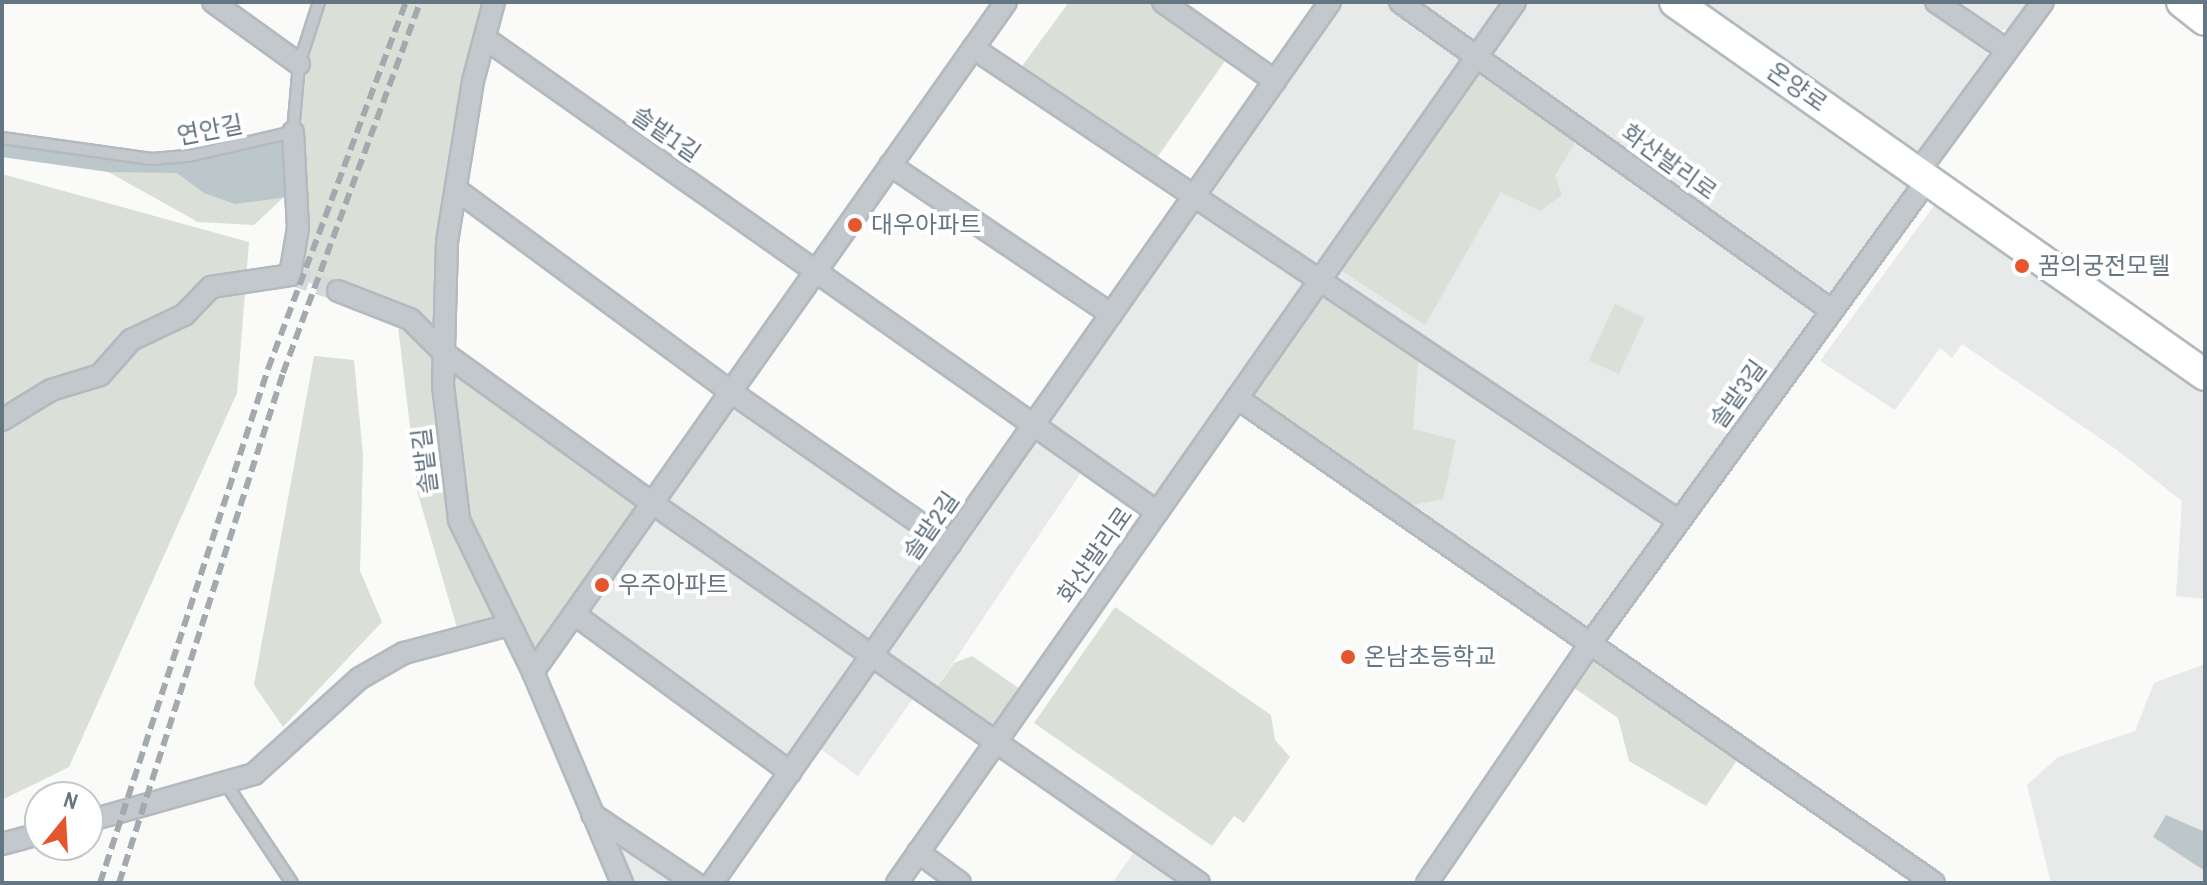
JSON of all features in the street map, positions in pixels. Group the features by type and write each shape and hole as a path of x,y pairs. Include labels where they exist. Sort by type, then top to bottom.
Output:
{"main road":[{"name":"온양로","path":"1675,2 2205,375"},
{"path":"2182,2 2205,20"}],"street":[{"path":"213,2 299,64"},
{"name":"솔밭길","path":"494,2 473,81 447,242 444,353 459,520 533,672 622,883"},
{"path":"533,672 1006,2"},
{"path":"1163,2 1275,81"},
{"name":"솔밭2길","path":"712,883 1330,2"},
{"path":"1400,2 1477,57"},
{"name":"화산발리로","path":"897,883 1515,2"},
{"path":"1936,2 2007,50"},
{"name":"솔밭3길","path":"1427,883 1592,641 1831,310 2007,50 2043,2"},
{"name":"솔밭1길","path":"486,39 1157,512"},
{"path":"973,48 1192,199 1679,521"},
{"name":"화산발리로","path":"1477,57 1831,310"},
{"path":"2,420 51,390 100,375 131,340 184,315 211,287 290,275 298,228 293,132"},
{"path":"890,165 1111,314"},
{"path":"457,190 731,392 950,544"},
{"path":"338,291 410,319 444,353 652,503 1199,883"},
{"path":"1237,398 1592,641 1934,883"},
{"path":"574,614 790,772"},
{"path":"104,817 254,774 360,678 404,653 509,625"},
{"path":"592,814 695,883"},
{"path":"2,844 24,838"},
{"path":"918,852 960,883"}],"lane":[{"path":"293,132 299,64 319,2"},
{"name":"연안길","path":"2,138 163,158 293,132"},
{"path":"226,784 292,883"}],"shaded area":[{"path":"319,2 494,2 473,81 444,353 652,503 533,672 509,626 460,638 418,494 397,318 290,275 303,179 254,225 198,222 76,154 174,158 292,132 299,64"},
{"path":"1069,2 1163,2 1232,51 1149,169 1014,77"},
{"path":"1330,2 1677,2 1918,172 1831,310 1592,641 1238,398 1157,512 1087,464 930,697 919,690 858,776 811,742 790,772 574,614 731,392 949,544"},
{"path":"1705,2 1926,2 1984,40 1990,63 1927,149 1912,151"},
{"path":"1952,2 2032,2 2011,29 1992,31"},
{"path":"1478,65 1578,137 1555,176 1562,195 1540,211 1501,192 1425,325 1336,267"},
{"path":"293,132 296,196 235,204 204,193 177,173 108,172 2,157 2,138 152,159"},
{"path":"2,174 249,242 237,393 69,767 41,781 24,781 24,789 2,800"},
{"path":"1936,203 2205,393 2205,599 2176,596 2182,501 2117,450 1962,344 1952,358 1940,348 1895,410 1820,361"},
{"path":"1319,286 1419,351 1413,429 1456,440 1443,499 1398,508 1237,398"},
{"path":"1615,304 1645,318 1619,374 1589,360"},
{"path":"314,356 354,360 363,455 360,571 382,622 283,727 254,685"},
{"path":"1115,607 1271,715 1275,740 1290,757 1244,823 1234,816 1212,846 1034,723"},
{"path":"1592,641 1744,750 1706,806 1629,761 1618,718 1564,681"},
{"path":"972,656 1029,695 996,742 930,697 954,663"},
{"path":"2205,664 2205,883 2051,883 2027,785 2058,757 2135,731 2154,683"},
{"path":"592,814 695,883 622,883"},
{"path":"2166,815 2205,832 2205,871 2153,837"},
{"path":"1141,843 1199,883 1112,883"}],"tunnel":[{"path":"290,275 338,291"}],"railway":[{"path":"100,883 268,369 406,2"},
{"path":"119,883 283,373 420,2"}],"place":[{"name":"대우아파트","path":"855,225"},
{"name":"꿈의궁전모텔","path":"2022,266"},
{"name":"우주아파트","path":"602,585"},
{"name":"온남초등학교","path":"1348,657"}]}
